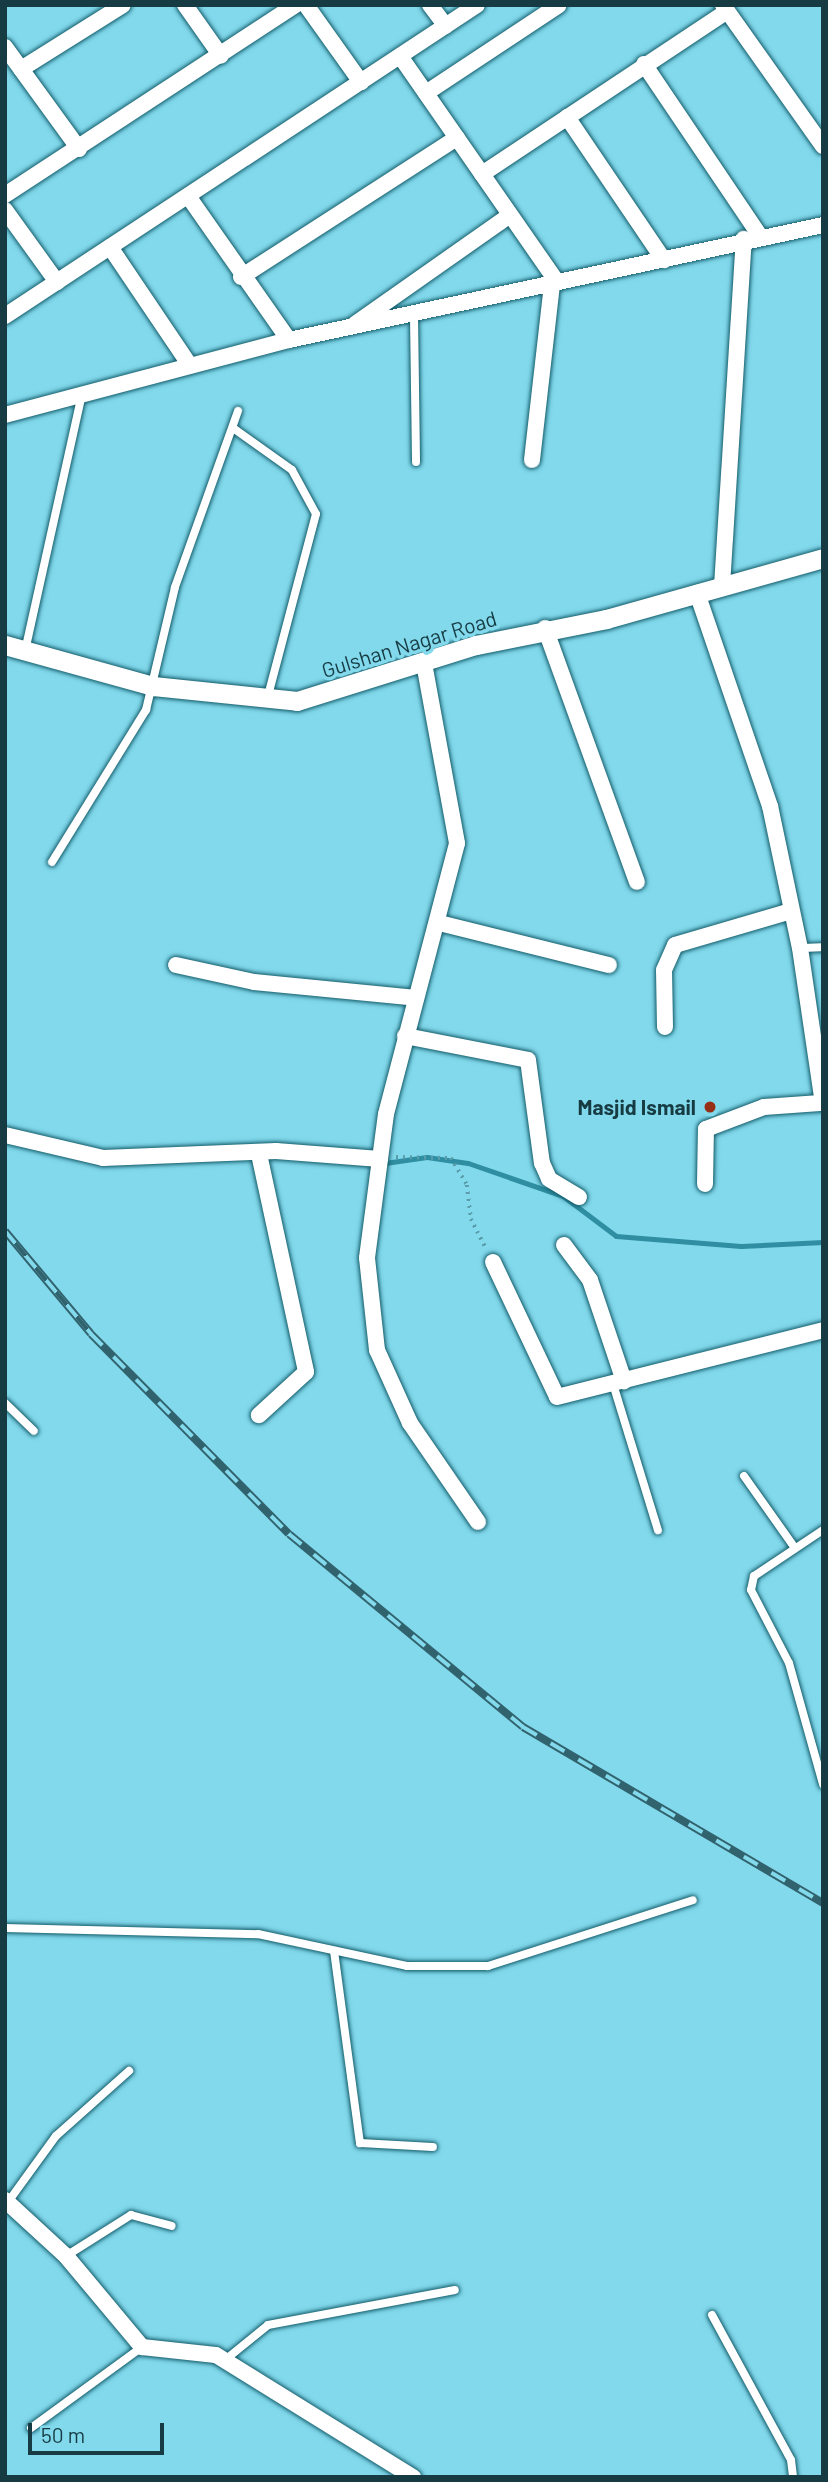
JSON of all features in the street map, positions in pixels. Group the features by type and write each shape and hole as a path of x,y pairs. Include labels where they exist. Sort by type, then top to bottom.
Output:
{"street":[{"path":"21,69 123,5"},
{"path":"185,5 221,56"},
{"path":"5,195 221,56 295,5"},
{"path":"306,5 361,82"},
{"path":"430,5 446,26"},
{"path":"5,316 477,5"},
{"path":"426,93 559,5"},
{"path":"482,174 725,8 823,146"},
{"path":"5,47 79,149"},
{"path":"400,56 554,283 532,460"},
{"path":"644,64 752,237 722,586"},
{"path":"566,117 664,260"},
{"path":"241,277 457,138"},
{"path":"188,196 241,277 289,340"},
{"path":"5,211 57,282"},
{"path":"351,327 510,215"},
{"path":"5,415 289,340 414,316 664,260 752,237 823,225"},
{"path":"110,247 190,364"},
{"name":"Gulshan Nagar Road","path":"10,647 153,685 266,702 298,701 545,628 698,593 823,558"},
{"path":"698,593 770,806 800,948 822,1103 764,1107 706,1129 705,1184"},
{"path":"545,628 637,882"},
{"path":"424,663 457,843 439,923 405,1037 380,1159 368,1258 377,1350 410,1423 478,1522"},
{"path":"665,1027 664,971 675,945 791,911"},
{"path":"439,923 609,965"},
{"path":"176,965 254,982 416,998"},
{"path":"405,1037 527,1060 542,1163 549,1179 579,1197"},
{"path":"5,1135 103,1158 259,1154 380,1159"},
{"path":"259,1154 306,1372 259,1415"},
{"path":"564,1245 590,1280 619,1382"},
{"path":"493,1262 557,1397 823,1330"},
{"path":"7,2201 66,2256 142,2347 225,2360 413,2477"}],"lane":[{"path":"414,316 416,462"},
{"path":"10,647 82,394"},
{"path":"52,862 146,710 175,587 237,411"},
{"path":"233,428 292,470 316,514 266,702"},
{"path":"800,948 823,947"},
{"path":"619,1382 658,1530"},
{"path":"5,1403 34,1431"},
{"path":"744,1476 795,1548"},
{"path":"823,1530 754,1576 751,1590 789,1663 823,1784"},
{"path":"5,1928 258,1934 407,1966 488,1966 692,1900"},
{"path":"334,1951 360,2143 433,2147"},
{"path":"7,2201 57,2136 129,2071"},
{"path":"66,2256 131,2215 172,2226"},
{"path":"225,2360 268,2325 455,2290"},
{"path":"712,2315 791,2460 793,2477"},
{"path":"32,2428 142,2347"}],"path":[{"path":"380,1159 451,1158 459,1168 471,1219 493,1262"}],"waterway":[{"path":"385,1163 427,1157 468,1163 563,1196 616,1236 741,1246 823,1242"}],"railway":[{"path":"5,1231 91,1334 289,1534 523,1727 823,1903"}],"place":[{"name":"Masjid Ismail","path":"710,1107"}]}
